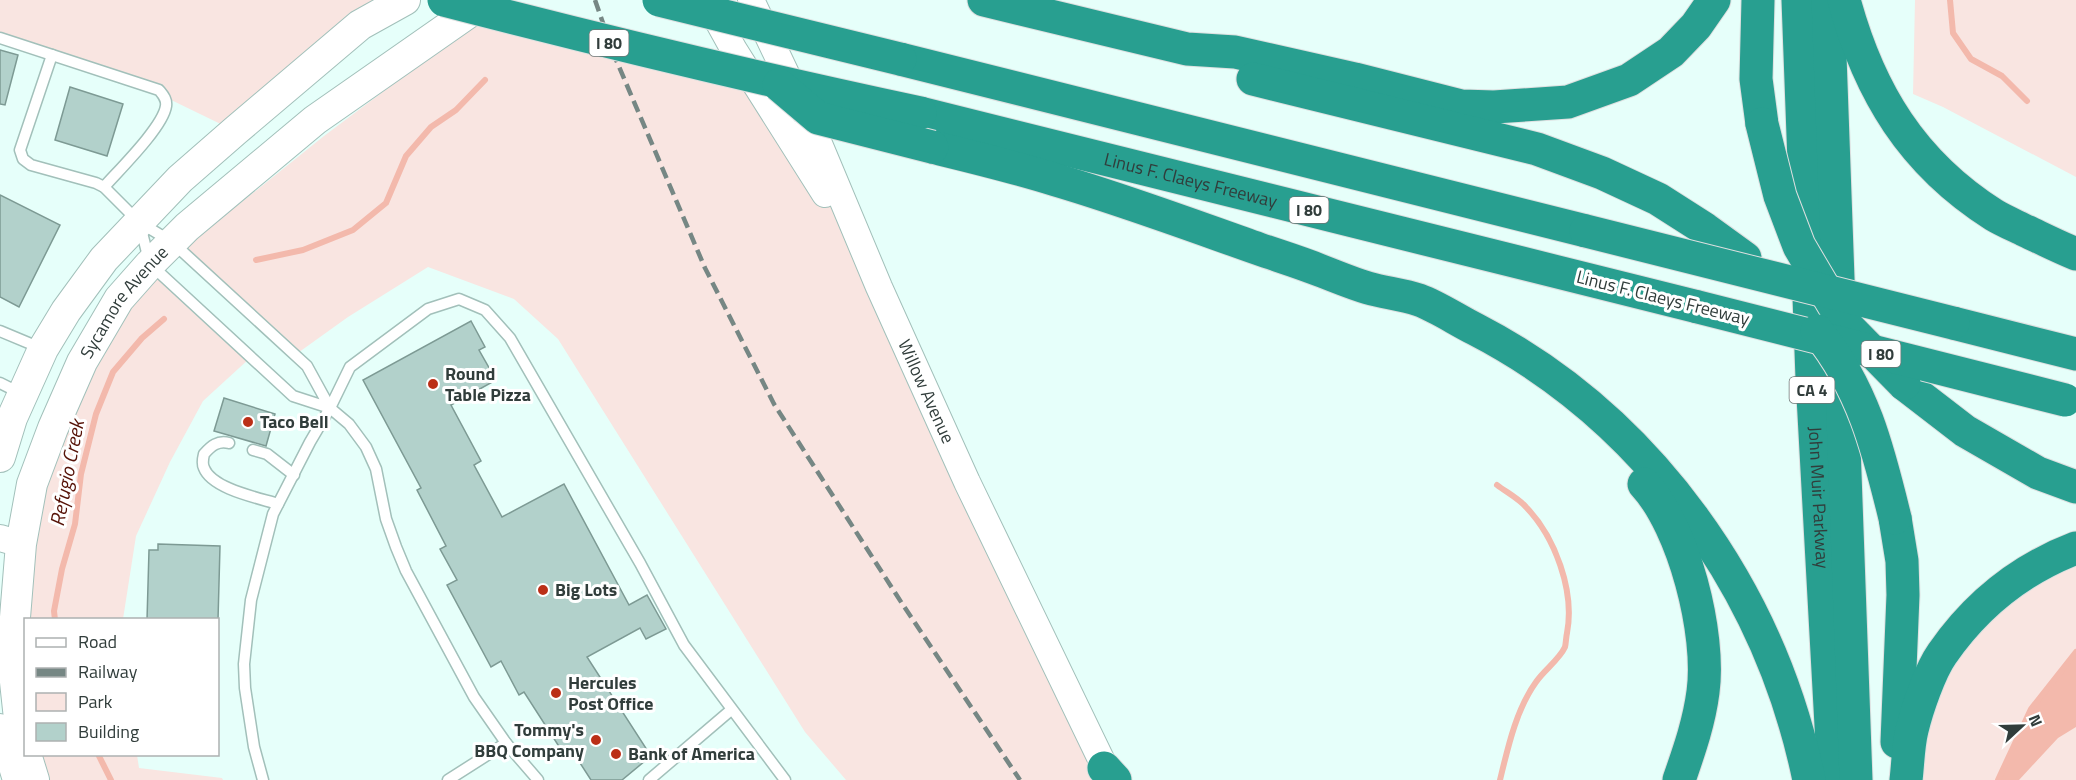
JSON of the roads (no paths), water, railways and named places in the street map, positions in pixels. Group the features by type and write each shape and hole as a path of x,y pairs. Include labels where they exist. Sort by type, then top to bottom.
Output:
{"highway":[{"name":"Linus F. Claeys Freeway","path":"444,0 568,33 775,82 920,113 2070,402"},
{"path":"659,0 2076,354"},
{"path":"984,0 1187,49 1235,52 1461,106 1568,102 1629,80 1671,52 1696,26 1714,0"},
{"path":"1758,0 1756,79 1762,124 1780,196 1799,246 1845,324 1904,384 1965,430 2038,473 2076,487"},
{"name":"John Muir Parkway","path":"1798,0 1812,378 1834,780"},
{"name":"John Muir Parkway","path":"1828,0 1856,780"},
{"path":"1844,0 1870,77 1904,134 1950,184 1995,216 2076,254"},
{"path":"1187,49 1228,73 1536,149 1602,173 1658,199 1705,229 1745,258 1788,294 1836,354 1864,410 1895,518 1902,561 1903,595 1895,780"},
{"path":"775,82 818,118 1076,186 1366,287 1419,300 1499,341 1535,363 1601,414 1659,474 1687,507 1712,543 1754,616 1784,690 1797,729 1809,780"},
{"path":"1366,287 1411,312 1470,340 1542,389 1602,439 1652,493 1677,536 1694,591 1703,648 1704,689 1697,727 1679,780"},
{"path":"1906,780 1911,731 1941,655 1972,616 2008,583 2053,556 2076,548"}],"main road":[{"path":"0,457 9,402 66,311 104,260 180,179 360,25 405,0"},
{"name":"Sycamore Avenue","path":"24,747 12,654 10,541 53,428 82,362 119,299 187,226 315,120 487,0"},
{"name":"Sycamore Avenue","path":"27,756 34,780"}],"street":[{"path":"707,0 734,50 808,165 879,287"},
{"name":"Willow Avenue","path":"751,0 817,139 879,287 967,482 1110,776"},
{"path":"0,727 16,780"}],"lane":[{"path":"0,38 159,90 165,97 166,106 159,121 146,140 104,187"},
{"path":"52,55 20,150 23,159 31,165 88,180 104,187 139,222 172,242 307,366 330,408 349,424 366,447 376,469 386,519 406,571 474,697 506,743 538,780"},
{"path":"139,222 150,264 293,396 330,408"},
{"path":"263,780 254,747 245,688 244,664 251,600 266,535 278,504 350,367 428,309 459,299 485,310 510,338 640,562 684,645 785,780"},
{"path":"0,331 43,349"},
{"path":"229,443 222,441 215,444 204,454 203,468 209,476 230,489 278,504"},
{"path":"253,450 267,454 294,475"},
{"path":"649,780 731,710"},
{"path":"448,780 506,743"}],"waterway":[{"path":"1950,0 1953,33 1971,59 2002,76 2027,101"},
{"name":"Refugio Creek","path":"256,260 303,250 353,230 386,203 406,156 431,127 456,110 485,80"},
{"name":"Refugio Creek","path":"55,618 62,569 75,524 81,474 96,414 113,372 142,338 164,319"},
{"path":"1497,485 1523,504 1546,533 1565,583 1569,617 1565,647 1536,682 1523,704 1500,780"},
{"path":"1998,780 2031,709 2076,652"},
{"name":"Refugio Creek","path":"99,756 111,780"}],"railway":[{"path":"595,0 614,55 705,268 774,404 903,605 1020,780"}],"place":[{"name":"Round Table Pizza","path":"433,384"},
{"name":"Taco Bell","path":"248,422"},
{"name":"Big Lots","path":"543,590"},
{"name":"Hercules Post Office","path":"556,693"},
{"name":"Tommy's BBQ Company","path":"596,740"},
{"name":"Bank of America","path":"616,754"}]}
